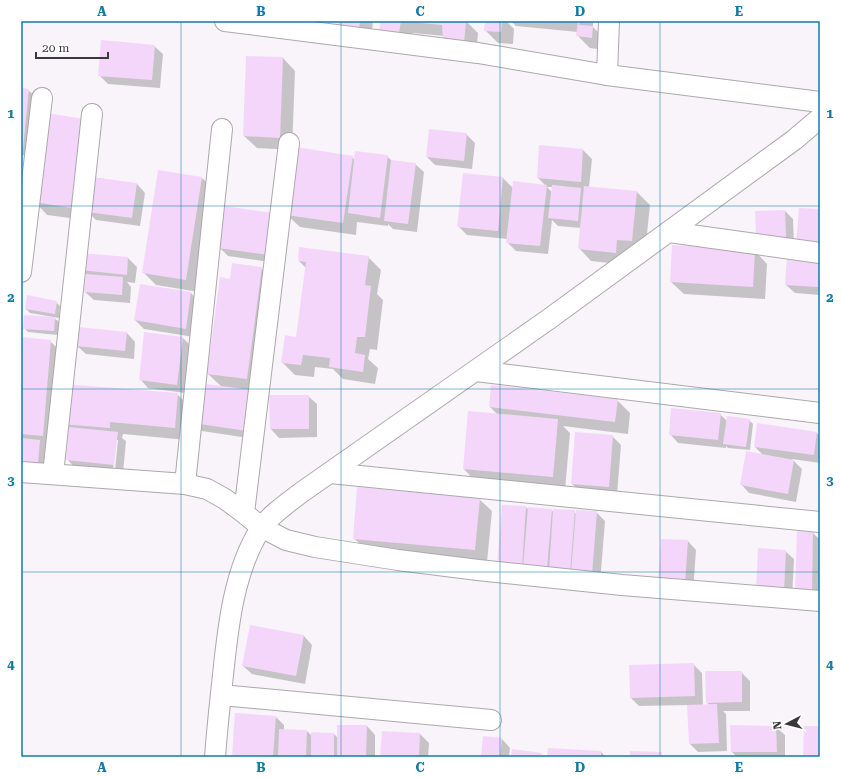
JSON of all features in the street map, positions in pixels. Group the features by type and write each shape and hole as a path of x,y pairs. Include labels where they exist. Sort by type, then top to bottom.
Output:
{"street":[{"path":"225,21 478,53 607,75 820,102"},
{"path":"607,75 609,21"},
{"path":"21,272 42,98"},
{"path":"53,474 92,114"},
{"path":"214,757 226,644 236,588 244,561 261,527 302,492 476,371 669,232 794,140 820,118"},
{"path":"185,484 222,129"},
{"path":"244,513 289,143"},
{"path":"669,232 820,253"},
{"path":"476,371 820,413"},
{"path":"21,472 185,484 207,489 225,499 261,527 286,540 315,547 398,560 622,585 820,601"},
{"path":"330,473 820,522"},
{"path":"221,695 490,720"}],"building":[{"path":"338,21 360,21 359,29 338,24"},
{"path":"381,21 401,21 399,33 379,30"},
{"path":"411,21 466,21 464,44 443,39 442,25"},
{"path":"485,21 502,21 501,32 484,31"},
{"path":"578,21 580,21 579,25 593,26 592,38 576,36"},
{"path":"101,40 155,45 152,80 98,76"},
{"path":"246,56 283,57 280,138 243,136"},
{"path":"21,88 29,89 23,148 21,148"},
{"path":"46,113 85,119 72,208 34,202"},
{"path":"429,129 467,133 464,161 426,157"},
{"path":"539,145 583,149 581,182 537,178"},
{"path":"296,147 353,156 343,223 286,215"},
{"path":"355,151 388,155 380,218 348,213"},
{"path":"391,160 416,163 408,224 384,221"},
{"path":"158,170 202,177 186,280 142,273"},
{"path":"463,173 503,177 498,231 457,227"},
{"path":"91,177 137,183 132,218 87,212"},
{"path":"513,181 547,185 540,246 506,243"},
{"path":"552,185 581,188 578,221 548,218"},
{"path":"584,186 637,191 632,241 617,240 616,253 578,249"},
{"path":"223,206 274,213 269,255 218,248"},
{"path":"799,208 820,209 820,245 796,244"},
{"path":"785,210 786,237 756,238 755,211"},
{"path":"672,245 755,250 753,287 670,282"},
{"path":"299,247 369,256 365,285 371,286 365,337 357,337 355,353 365,355 363,372 329,367 330,358 303,355 301,365 281,363 285,335 296,337 306,262 298,261"},
{"path":"82,253 128,257 127,275 80,270"},
{"path":"787,256 820,258 819,287 785,285"},
{"path":"232,263 262,267 247,379 207,374 220,277 230,279"},
{"path":"86,274 123,277 122,295 84,292"},
{"path":"140,284 191,292 186,329 134,320"},
{"path":"27,295 57,301 55,314 25,309"},
{"path":"24,315 55,317 54,331 23,329"},
{"path":"78,327 127,332 125,351 76,346"},
{"path":"144,332 183,337 177,385 139,380"},
{"path":"21,337 51,340 43,436 21,434"},
{"path":"198,383 252,390 247,431 193,423"},
{"path":"64,384 178,393 175,428 110,422 110,428 61,424"},
{"path":"491,385 618,399 615,422 489,407"},
{"path":"269,395 309,395 309,429 270,429"},
{"path":"671,408 721,413 718,440 669,435"},
{"path":"468,411 558,419 553,477 463,469"},
{"path":"727,416 750,419 746,447 723,444"},
{"path":"757,423 817,432 814,455 754,447"},
{"path":"69,427 118,432 114,465 66,460"},
{"path":"575,432 613,435 609,487 571,484"},
{"path":"21,438 40,440 38,464 21,463"},
{"path":"746,451 794,460 788,494 740,485"},
{"path":"357,487 480,498 475,550 353,539"},
{"path":"502,505 526,506 522,567 497,565"},
{"path":"528,507 552,509 547,569 523,567"},
{"path":"553,509 575,510 570,573 549,572"},
{"path":"576,510 597,511 592,575 571,573"},
{"path":"797,531 813,532 812,591 795,591"},
{"path":"661,539 688,540 685,584 658,582"},
{"path":"758,548 786,550 784,591 756,590"},
{"path":"250,625 304,635 296,676 242,666"},
{"path":"694,663 695,696 630,698 629,665"},
{"path":"705,671 742,671 742,702 706,703"},
{"path":"717,704 719,743 689,744 687,705"},
{"path":"235,713 276,716 273,757 232,757"},
{"path":"337,725 367,725 366,757 337,757"},
{"path":"730,725 776,726 777,752 731,752"},
{"path":"804,726 820,726 820,757 803,757"},
{"path":"279,729 307,730 306,757 278,757"},
{"path":"382,731 420,733 419,757 380,757"},
{"path":"311,732 334,733 334,757 311,757"},
{"path":"483,736 502,738 500,757 481,757"},
{"path":"548,748 601,751 601,757 547,757"},
{"path":"512,749 542,753 541,757 511,757"},
{"path":"630,751 662,752 662,757 630,757"}]}
